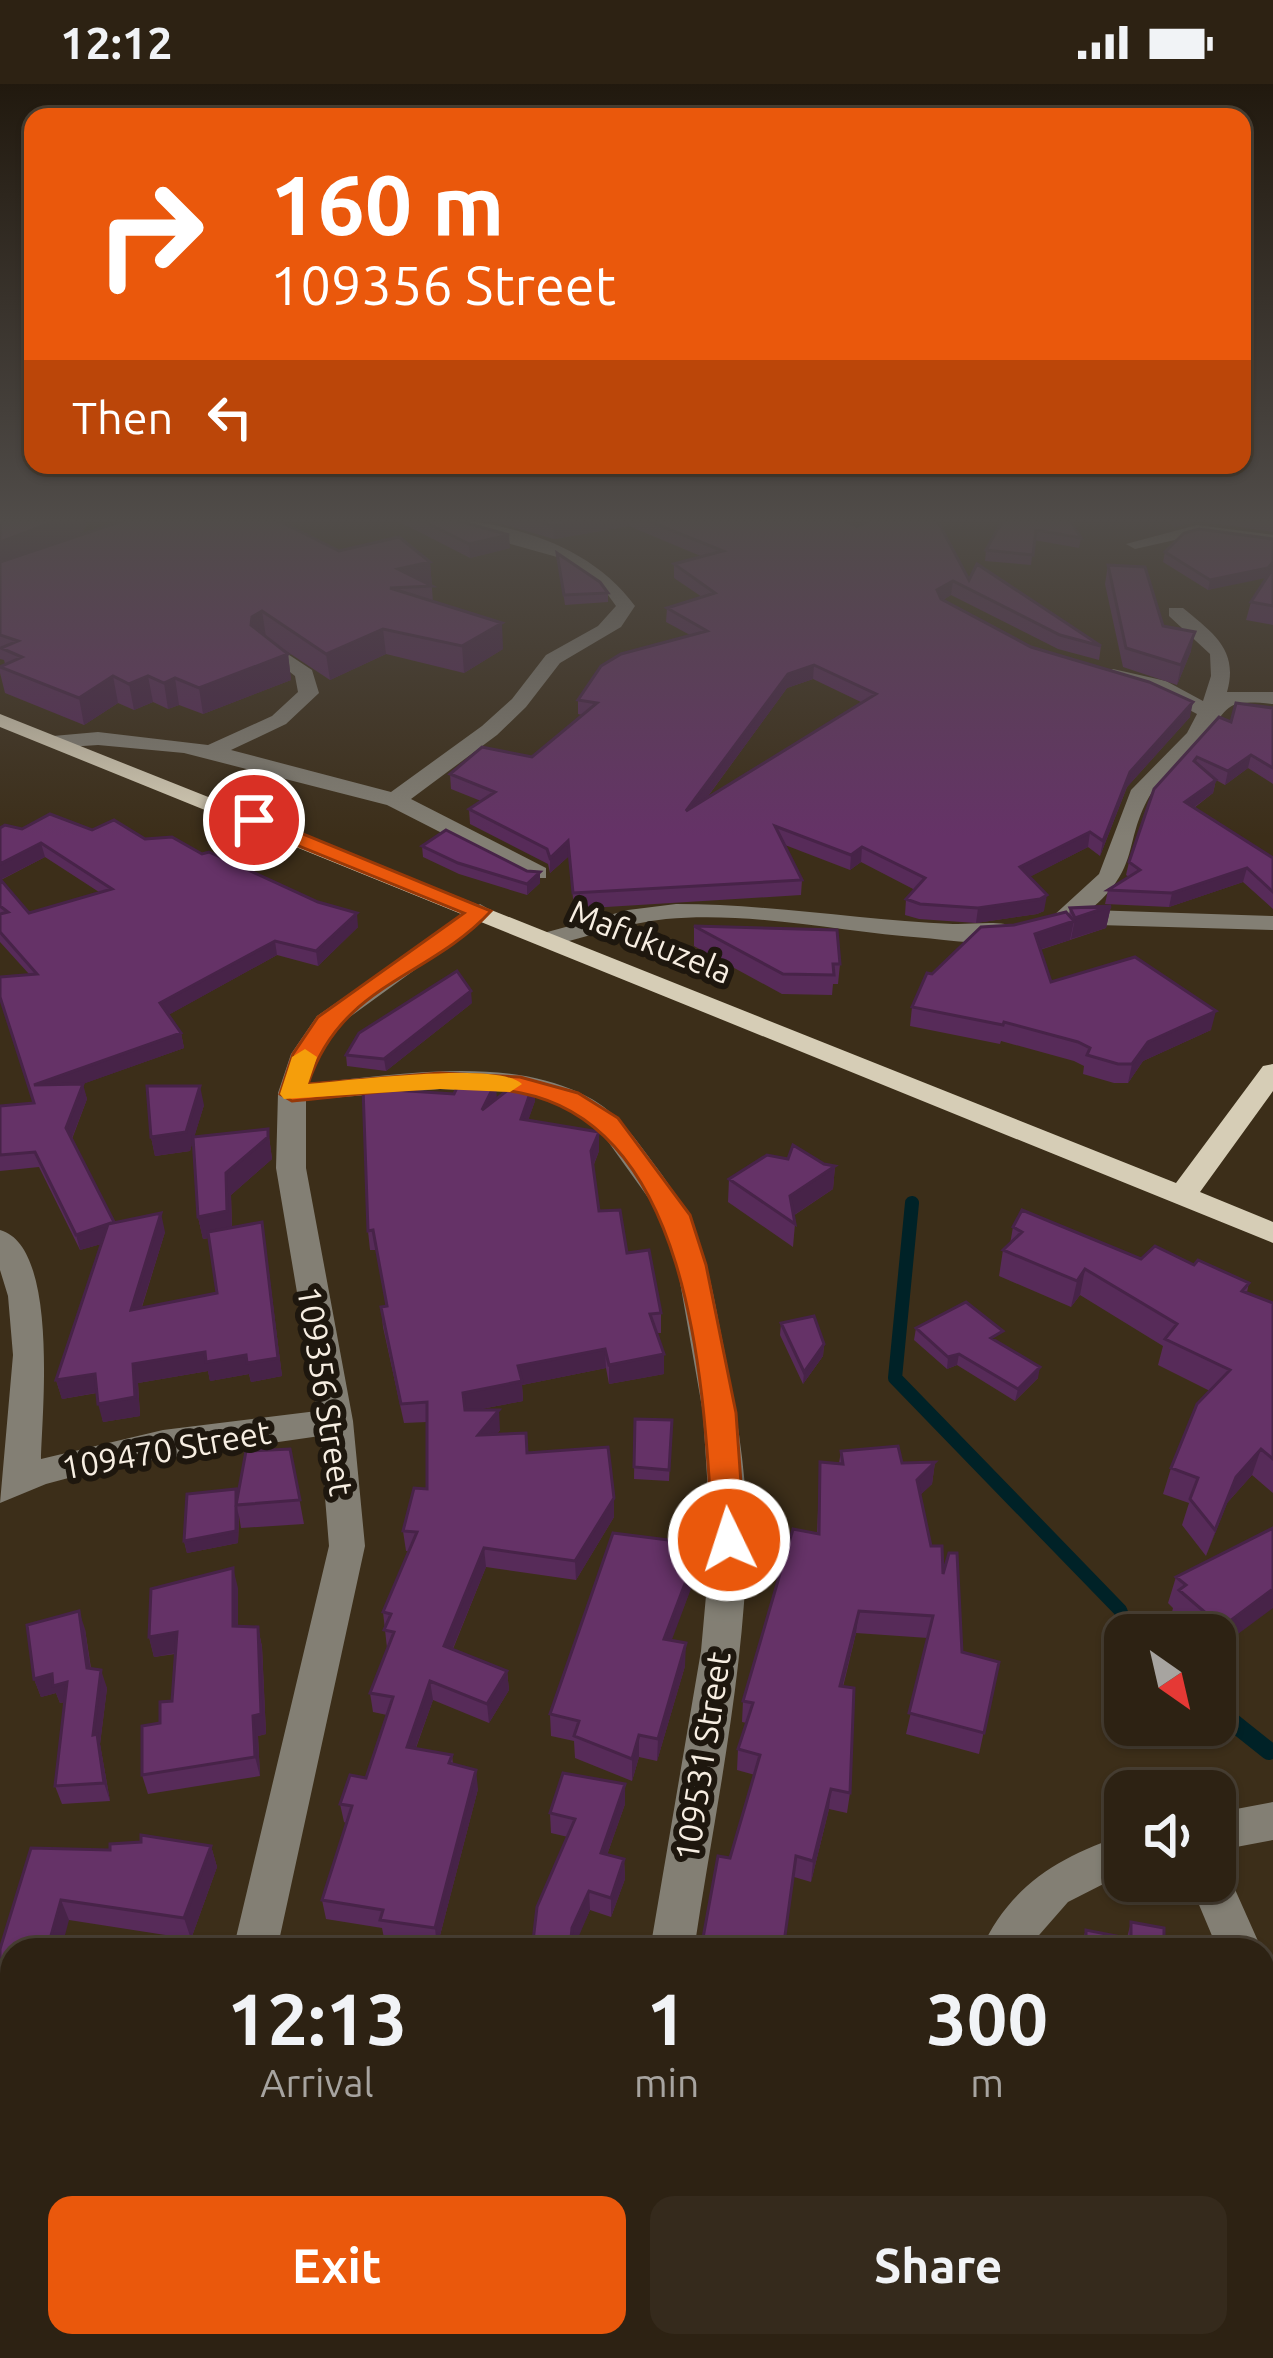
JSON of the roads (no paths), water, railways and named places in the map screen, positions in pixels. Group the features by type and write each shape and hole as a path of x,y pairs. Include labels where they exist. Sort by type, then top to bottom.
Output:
{"main road":[{"name":"Mafukuzela","path":"0,720 1273,1233"},
{"path":"1183,1194 1273,1072"}],"street":[{"path":"395,800 472,748 524,697 555,658 607,624"},
{"path":"1045,924 1090,901 1113,870 1124,842 1124,826 1149,779 1165,758 1194,739 1209,712 1226,671 1224,658 1189,624"},
{"path":"212,751 278,720 309,693 305,674 268,647"},
{"path":"1093,671 1159,686 1209,712"},
{"path":"1209,712 1234,695 1273,698"},
{"path":"53,742 130,736 212,751 395,800 538,873"},
{"name":"109356 Street","path":"258,1938 347,1546 336,1421 291,1168 292,1094 305,1054 326,1022 480,911"},
{"path":"549,939 671,911 812,917 962,935 1078,915 1273,923"},
{"name":"109531 Street","path":"292,1094 440,1081 520,1084 569,1098 609,1124 676,1215 692,1265 720,1413 729,1540 719,1651 674,1938"},
{"path":"0,1240 24,1287 30,1317 11,1483"},
{"name":"109470 Street","path":"11,1483 182,1442 336,1421"},
{"path":"1236,1828 1273,1821"},
{"path":"1010,1938 1015,1926 1060,1880 1104,1862"},
{"path":"1219,1902 1235,1938"}],"waterway":[{"path":"912,1203 895,1378 1122,1614"},
{"path":"1236,1725 1269,1751"}]}
